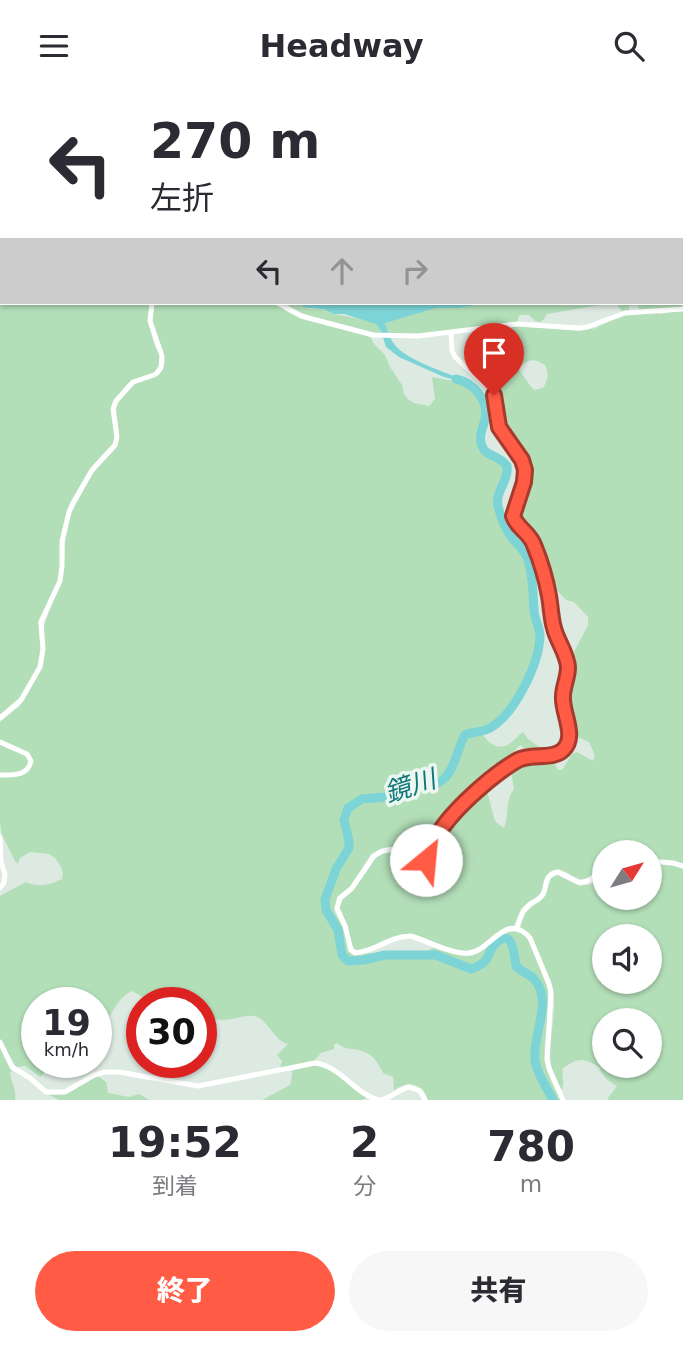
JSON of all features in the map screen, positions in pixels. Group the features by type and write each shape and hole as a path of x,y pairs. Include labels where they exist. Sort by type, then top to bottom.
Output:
{"street":[{"path":"0,718 21,700 40,667 43,649 41,621 60,581 62,541 69,512 92,470 115,445 117,437 113,409 116,401 133,382 154,375 162,367 162,356 150,321 152,305"},
{"path":"282,305 301,316 378,335 393,336 451,333 517,324 578,328 625,313 683,309"},
{"path":"451,333 455,357 492,391 499,427 524,465 524,482 513,516 534,544 546,581 553,626 568,667 562,699 569,740 557,754 521,758 492,779 451,818 437,836 426,860 417,862 391,849 378,853 352,888 340,898 337,908 351,950 355,953 362,953 404,936 463,954 472,953 501,932 517,929 526,933 550,983 552,999 547,1060 562,1100"},
{"path":"0,742 27,754 31,761 30,766 23,772 0,775"},
{"path":"0,837 1,862 5,874 0,888"},
{"path":"662,862 683,866"},
{"path":"517,929 524,909 542,895 550,875 558,872 576,882 585,883 592,877"},
{"path":"0,1042 12,1067 46,1092 65,1091 105,1072 198,1086 315,1063 333,1070 371,1098 388,1098 409,1087 420,1091 425,1100"},
{"path":"42,1100 46,1092"}],"green space":[{"path":"0,305 150,305 148,321 160,356 159,367 154,373 127,384 113,404 114,442 71,501 59,579 38,622 41,652 38,666 22,695 0,714"},
{"path":"154,305 277,305 290,313 370,336 385,355 402,385 404,394 414,403 429,406 435,399 432,377 468,384 481,400 484,418 478,441 483,454 499,460 505,467 496,496 497,507 509,538 527,561 533,595 532,611 538,638 533,664 520,692 502,716 481,731 489,742 496,746 509,744 523,732 539,747 537,751 520,745 513,753 514,760 449,816 423,859 395,847 382,848 371,854 350,887 337,897 334,911 344,928 348,951 354,955 368,953 384,957 417,957 433,948 470,956 482,951 503,934 516,932 525,936 544,975 547,988 549,1001 545,1060 560,1100 555,1100 544,1082 548,1100 428,1100 423,1090 414,1085 405,1085 394,1090 393,1077 383,1073 371,1056 364,1051 345,1048 337,1043 334,1049 321,1053 314,1061 280,1068 282,1061 277,1055 288,1044 258,1017 217,1019 217,987 126,987 126,995 112,1012 112,987 21,987 21,1066 16,1067 0,1039 0,896 26,882 40,885 53,883 62,879 63,873 55,858 49,854 30,852 20,858 18,864 2,835 0,776 24,773 32,759 0,740 0,722 20,706 43,664 43,629 64,568 65,542 71,513 93,473 117,447 119,437 116,406 135,384 158,375 163,370 165,360 152,323"},
{"path":"286,305 322,309 365,320 376,324 382,333 331,323"},
{"path":"477,305 600,305 547,314 541,322 535,321 529,315 520,315 516,323 417,334 388,333 385,324 387,321 436,308"},
{"path":"617,305 637,305 629,306 629,311 623,312"},
{"path":"637,305 683,305 683,307 640,310"},
{"path":"683,310 683,863 662,861 662,840 592,840 592,874 585,880 561,870 552,871 546,878 541,893 521,909 514,926 502,930 478,948 457,950 416,935 401,934 356,950 351,944 348,926 339,906 353,891 375,858 380,854 393,852 418,865 430,861 439,838 452,819 486,787 494,818 504,828 509,799 514,789 511,771 516,766 531,759 556,757 555,764 558,770 562,770 572,754 577,752 593,761 595,755 589,742 571,735 565,702 572,656 588,625 588,617 574,602 566,600 547,580 539,553 538,536 524,528 517,518 527,467 504,432 497,394 481,376 475,347 485,346 493,363 500,365 510,362 534,390 545,385 546,368 535,360 519,366 506,355 500,343 485,345 474,342 474,332 517,326 580,331 596,328 619,316 652,312 660,314"},
{"path":"0,744 30,759 27,768 16,773 0,774"},
{"path":"662,864 683,869 683,1100 608,1100 617,1086 606,1078 662,1078 662,1008 592,1008 592,1064 585,1060 577,1061 563,1068 562,1090 555,1078 550,1053 554,1015 553,989 535,945 520,927 525,913 545,896 551,878 558,875 576,884 592,884 592,910 662,910"},
{"path":"0,1047 12,1071 10,1073 15,1100 0,1100"},
{"path":"310,1066 326,1068 333,1072 366,1098 262,1100 290,1085 292,1071"},
{"path":"94,1078 101,1078 106,1082 108,1093 129,1097 139,1094 149,1100 59,1100 49,1095 65,1094"}],"water":[{"path":"301,305 477,305 436,308 385,323 391,339 401,351 466,381 444,377 399,357 386,347 376,324 323,309"}],"waterway":[{"name":"鏡川","path":"456,379 469,384 479,393 486,412 481,436 482,446 486,452 507,466 498,496 498,506 506,529 529,563 534,613 540,633 539,647 517,700 490,728 465,735 445,778 431,785 408,783 394,794 362,799 348,808 344,820 349,848 336,869 325,900 326,910 338,930 342,955 348,961 385,955 436,955 471,969 484,962 500,940 509,940 516,966 532,977 540,988 542,1007 535,1060 553,1100"}],"route":[{"path":"426,860 437,836 451,818 492,779 521,758 557,754 569,740 562,699 568,667 553,626 546,581 534,544 513,516 525,470 522,460 499,427 494,395"}]}
